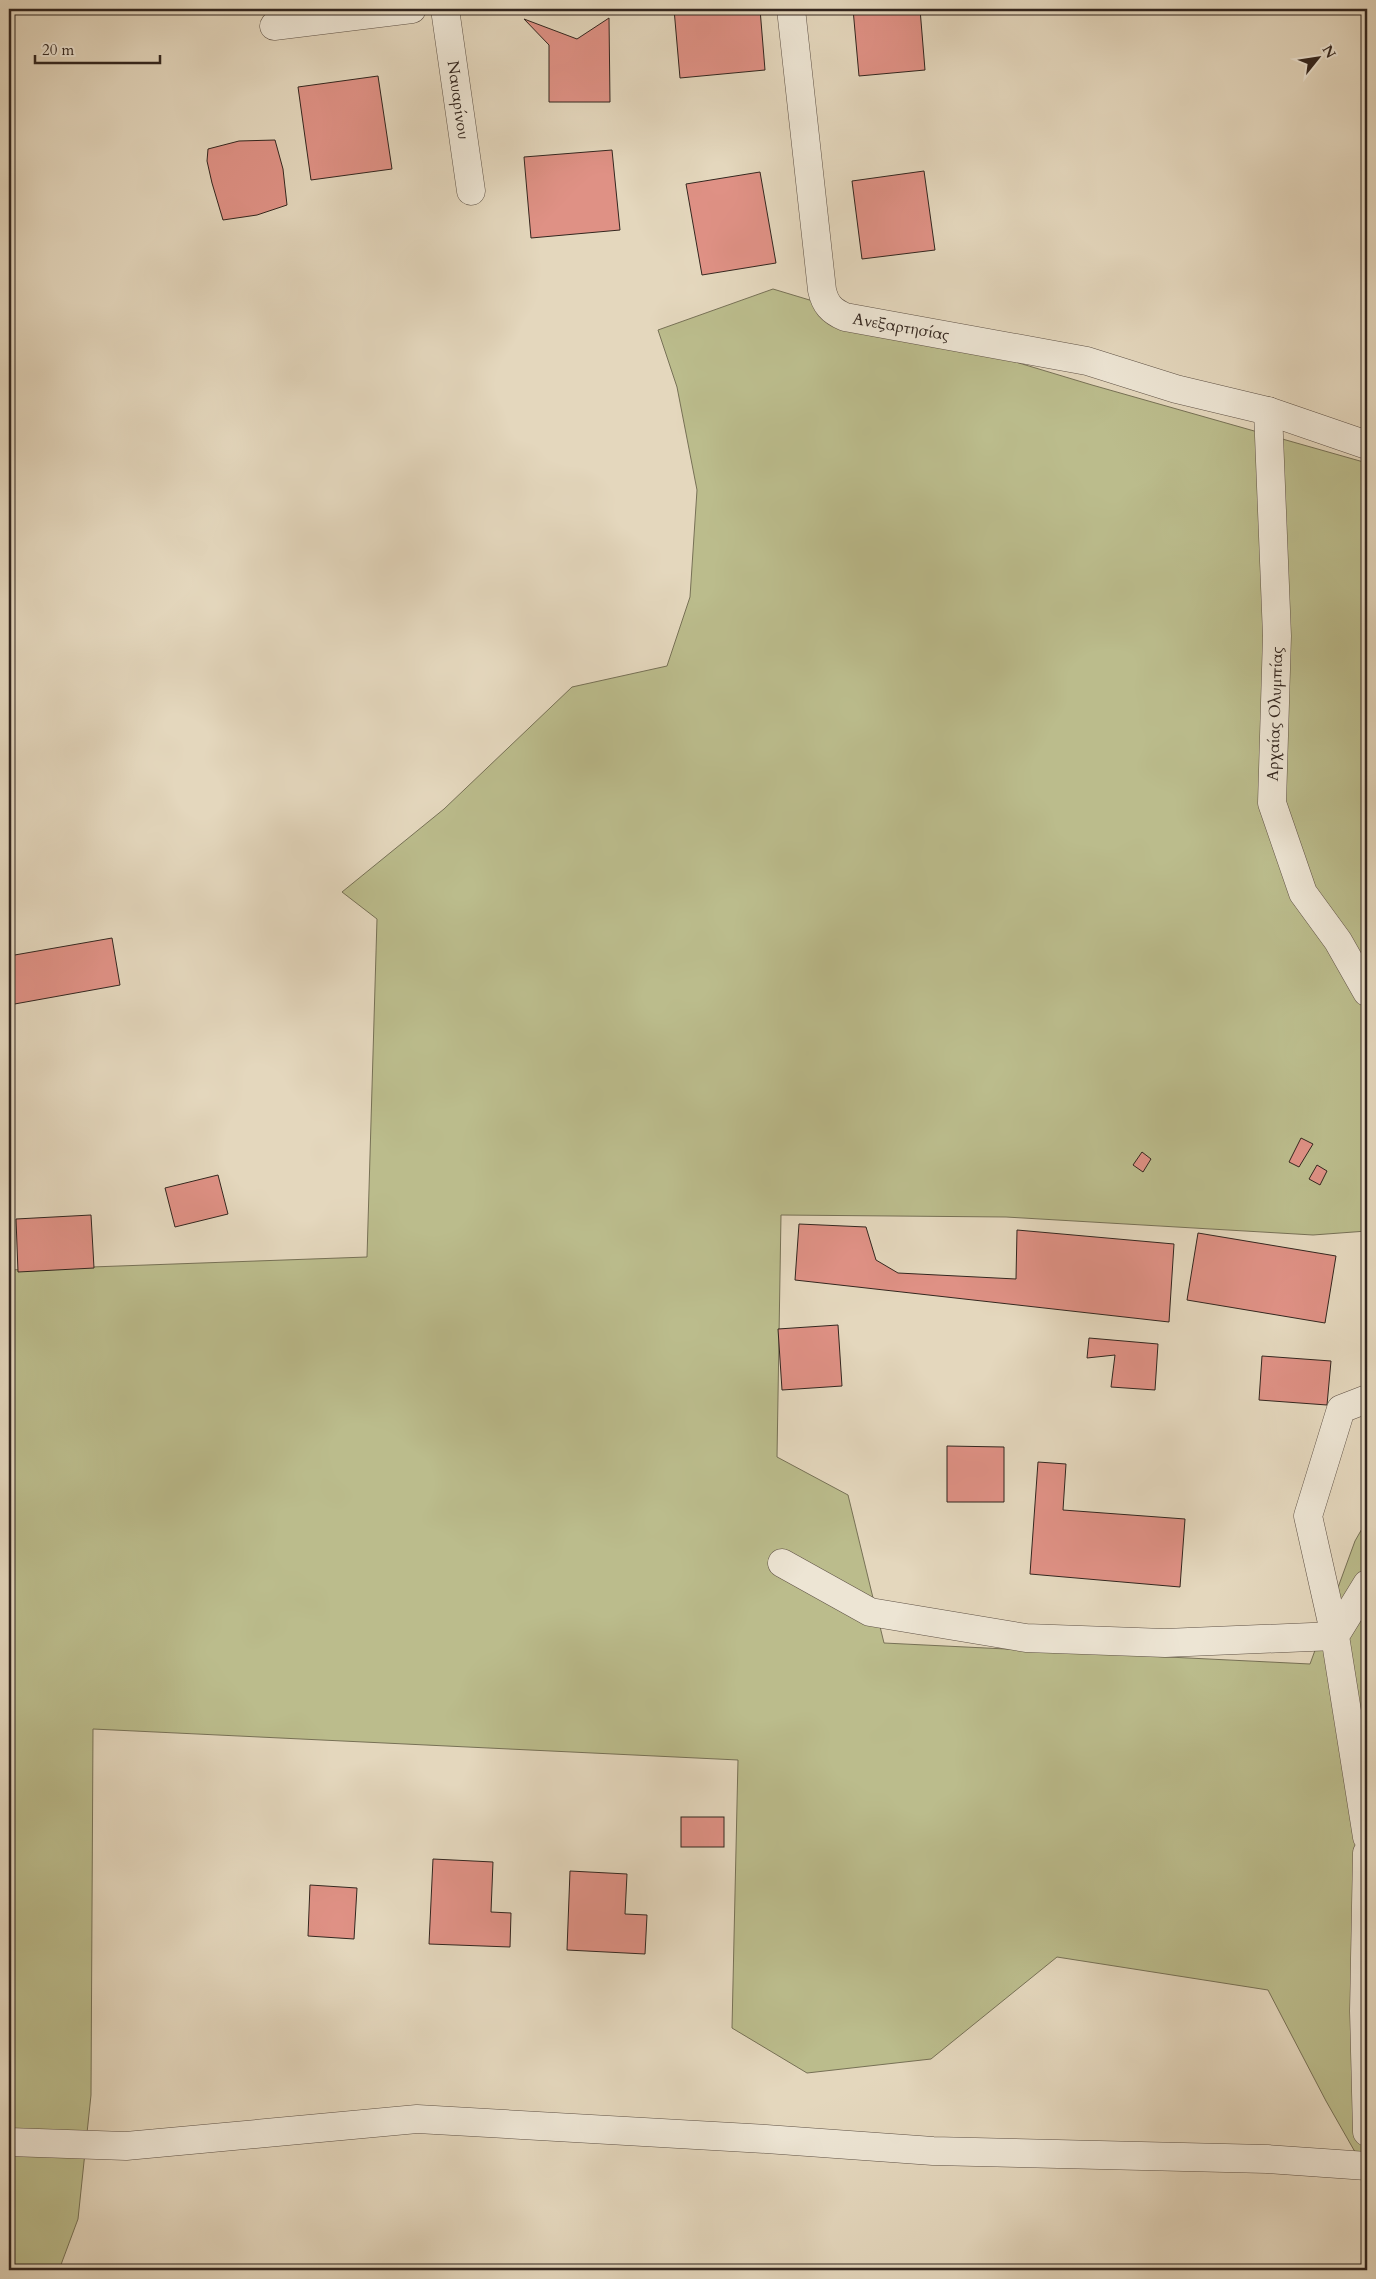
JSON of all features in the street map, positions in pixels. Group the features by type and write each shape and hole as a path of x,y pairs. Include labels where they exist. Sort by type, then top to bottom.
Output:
{"street":[{"path":"274,26 412,9"},
{"name":"Ναυαρίνου","path":"445,9 471,191"},
{"name":"Ανεξαρτησίας","path":"791,9 822,290 829,308 845,317 1087,361 1176,389 1268,411 1367,445"},
{"name":"Αρχαίας Ολυμπίας","path":"1268,411 1277,636 1272,803 1303,893 1338,941 1367,992"},
{"path":"1367,1399 1341,1409 1308,1516 1335,1636 1367,1837"},
{"path":"782,1563 870,1612 1026,1638 1165,1643 1335,1636"},
{"path":"1335,1636 1367,1584"},
{"path":"1367,1852 1364,2011 1367,2132"},
{"path":"9,2142 126,2146 417,2119 756,2138 932,2151 1267,2159 1367,2166"}],"green space":[{"path":"773,289 1092,385 1367,463 1367,1231 1313,1235 1006,1217 781,1215 777,1457 848,1495 884,1643 1310,1664 1355,1541 1367,1520 1367,2173 1326,2101 1268,1990 1057,1957 931,2059 807,2073 732,2028 738,1760 93,1729 91,2095 78,2219 59,2270 9,2270 9,1270 367,1257 377,919 342,892 444,809 572,687 667,666 690,597 697,490 677,387 658,330"}],"building":[{"path":"674,9 760,9 765,70 680,78"},
{"path":"853,9 920,9 925,70 859,76"},
{"path":"609,18 610,102 549,102 549,45 524,19 577,39"},
{"path":"378,76 392,169 311,180 298,87"},
{"path":"275,140 283,169 287,205 257,215 223,220 207,161 208,149 239,141"},
{"path":"612,150 620,230 531,238 524,157"},
{"path":"924,171 935,250 862,259 852,181"},
{"path":"760,172 776,263 702,275 686,184"},
{"path":"112,938 120,985 9,1005 9,956"},
{"path":"1301,1138 1313,1144 1299,1167 1289,1162"},
{"path":"1142,1152 1151,1159 1143,1172 1133,1165"},
{"path":"1317,1165 1327,1171 1320,1185 1309,1179"},
{"path":"218,1175 228,1214 175,1227 165,1188"},
{"path":"91,1215 94,1268 18,1272 16,1219"},
{"path":"799,1224 866,1227 876,1260 898,1273 1016,1279 1017,1230 1174,1244 1169,1322 795,1280"},
{"path":"1198,1233 1336,1256 1325,1323 1187,1300"},
{"path":"838,1325 842,1386 782,1390 778,1329"},
{"path":"1089,1338 1158,1344 1155,1390 1111,1387 1115,1355 1087,1358"},
{"path":"1262,1356 1331,1361 1327,1405 1259,1400"},
{"path":"947,1446 1004,1447 1004,1502 947,1502"},
{"path":"1038,1462 1066,1464 1063,1510 1185,1519 1180,1587 1030,1574"},
{"path":"681,1817 724,1817 724,1847 681,1847"},
{"path":"433,1859 493,1862 491,1912 511,1913 510,1947 429,1944"},
{"path":"570,1871 627,1874 625,1914 647,1915 645,1954 567,1950"},
{"path":"310,1885 357,1888 354,1939 308,1936"}]}
